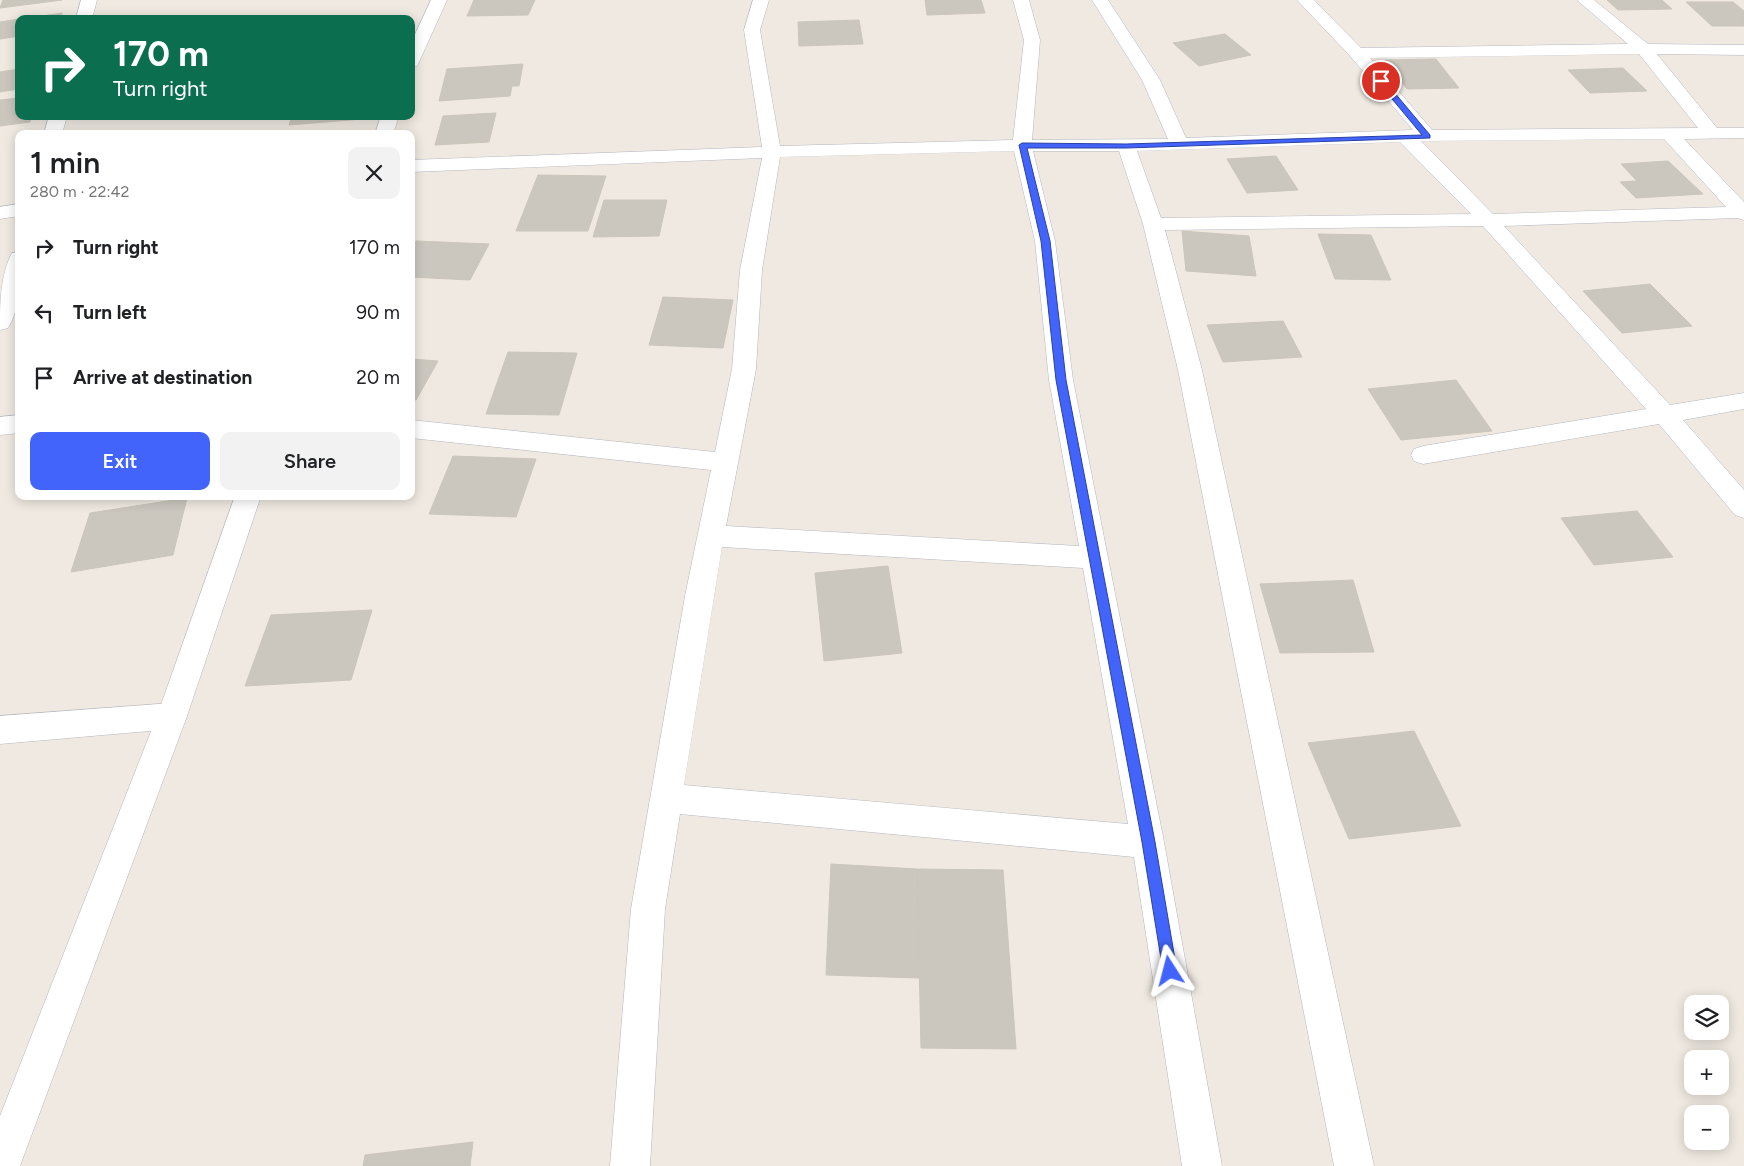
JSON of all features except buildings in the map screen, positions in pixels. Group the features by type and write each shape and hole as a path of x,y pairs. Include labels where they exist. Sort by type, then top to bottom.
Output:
{"street":[{"path":"85,15 89,0"},
{"path":"415,53 439,0"},
{"path":"630,1166 648,909 711,536 744,369 751,270 772,152 752,30 761,0"},
{"path":"1021,0 1032,40 1022,145 1045,241 1061,380 1148,842 1202,1166"},
{"path":"1100,0 1151,80 1179,144"},
{"path":"1305,0 1357,53 1428,137"},
{"path":"1585,0 1644,49 1712,133"},
{"path":"1357,53 1644,49 1744,50"},
{"path":"415,166 772,152 1022,145 1126,146 1404,136 1744,133"},
{"path":"1669,134 1743,213"},
{"path":"1404,136 1488,220 1663,413 1744,508"},
{"path":"1126,146 1153,224 1190,370 1354,1166"},
{"path":"0,212 15,210"},
{"path":"1153,224 1488,220 1743,213"},
{"path":"0,322 15,271"},
{"path":"1422,455 1744,400"},
{"path":"0,426 15,424"},
{"path":"415,429 726,462"},
{"path":"0,1166 172,716 247,500"},
{"path":"711,536 1094,558"},
{"path":"0,730 172,716"},
{"path":"666,798 1148,842"}],"route":[{"path":"1170,971 1148,842 1061,380 1045,241 1022,145 1126,146 1404,136 1428,137 1381,81"}]}
